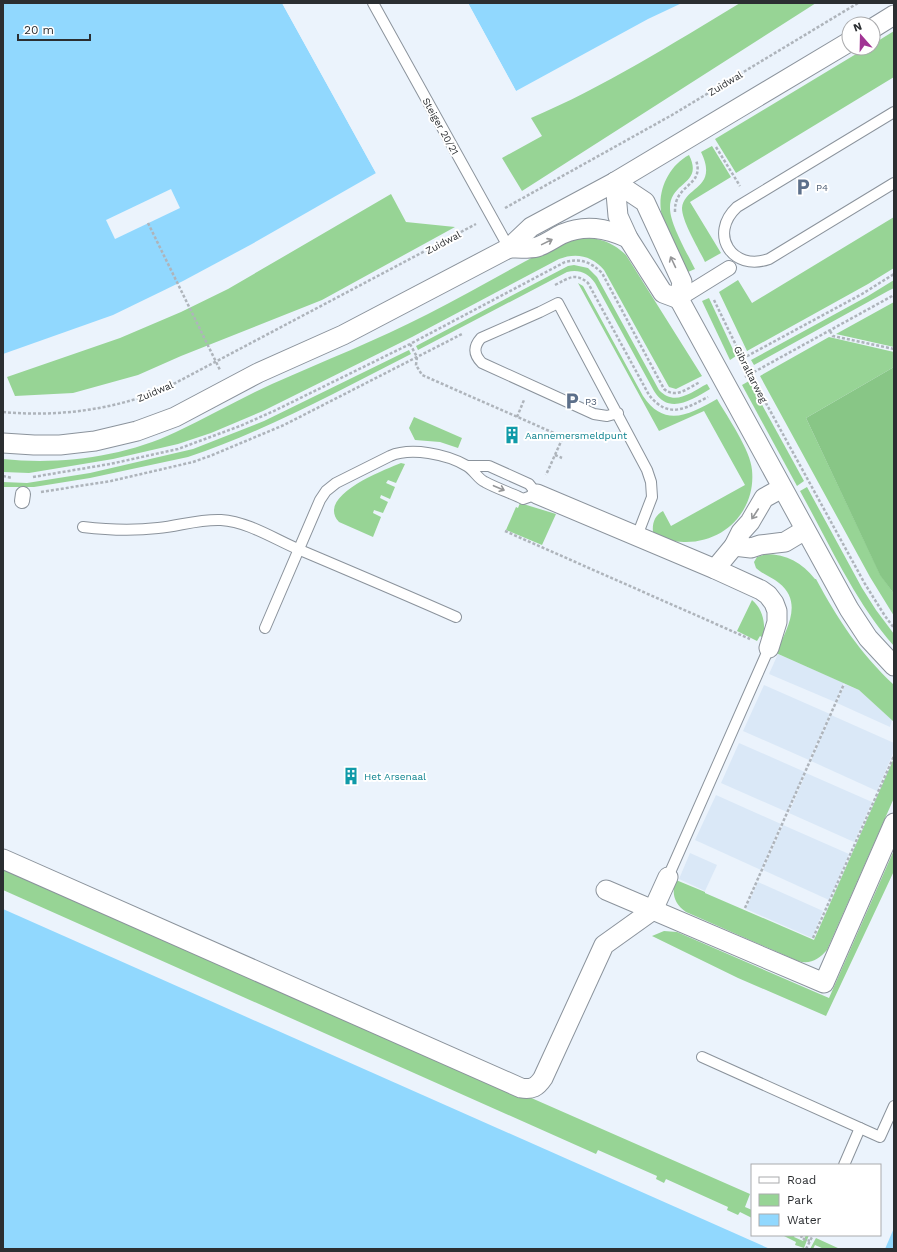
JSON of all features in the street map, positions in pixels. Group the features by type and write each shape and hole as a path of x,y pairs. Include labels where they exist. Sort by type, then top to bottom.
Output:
{"street":[{"path":"881,23 894,15"},
{"path":"3,443 60,445 95,441 137,431 175,417 258,372 343,334 509,248 531,227 615,182 841,47"},
{"path":"615,182 618,216 628,238 663,293 679,299"},
{"path":"615,182 645,202 682,282 679,299 855,618 868,638 894,666"},
{"path":"509,248 536,247 577,229 592,228 610,230 628,238"},
{"path":"679,299 729,268"},
{"path":"715,569 734,546 740,532 750,522 764,498 782,488"},
{"path":"538,494 761,590 768,595 774,603 776,611 777,622 769,648"},
{"path":"734,546 751,548 760,545 785,542 806,530"},
{"path":"606,890 824,984 894,823"},
{"path":"3,859 521,1088 527,1089 533,1088 544,1078 604,945 653,910 668,877"}],"lane":[{"name":"Steiger 20/21","path":"373,3 509,248"},
{"path":"894,112 737,207 726,221 724,230 725,240 731,251 742,260 760,262 769,259 894,183"},
{"path":"618,413 607,416 594,414 482,363 477,359 475,347 481,338 558,303 618,413 644,462 651,482 652,497 637,536"},
{"path":"265,628 320,500 326,491 336,483 390,456 397,453 417,451 450,458 467,466 483,482 523,499 538,494 529,484 489,466 467,466"},
{"path":"82,528 138,530 181,525 205,520 222,520 238,523 253,528 299,550 456,617"},
{"path":"668,877 769,648"},
{"path":"702,1057 880,1137 894,1106"},
{"path":"844,1164 860,1128"}],"path":[{"name":"Zuidwal","path":"3,412 43,414 66,413 112,406 143,398 164,388 491,216 672,115 858,3"},
{"path":"690,104 749,200"},
{"path":"672,115 687,140 695,158 698,172 695,178 680,192 675,202 675,214"},
{"path":"148,223 229,388"},
{"path":"29,477 62,473 110,464 192,445 259,419 410,344 565,262 572,260 588,262 596,267 602,274 662,385 667,392 675,394 723,379 750,374 894,295"},
{"path":"549,288 577,276 588,283 649,395 660,405 674,410 684,410 723,379 742,359 862,294 894,274"},
{"name":"Gibraltarweg","path":"706,283 750,374 865,584 894,628"},
{"path":"830,331 833,336 894,349"},
{"path":"22,497 47,491 111,481 192,462 210,456 284,425 466,332"},
{"path":"410,344 417,357 416,365 422,375 563,437 538,494"},
{"path":"555,455 562,458"},
{"path":"3,476 15,478"},
{"path":"505,531 727,627 769,648"},
{"path":"746,908 844,684"},
{"path":"813,938 894,756"},
{"path":"802,1236 801,1238 809,1242"},
{"path":"806,1249 812,1236"}],"shaded area":[{"path":"778,654 844,683 835,702 769,674"},
{"path":"845,684 859,690 892,720 890,727 837,703"},
{"path":"764,685 830,714 809,760 743,731"},
{"path":"831,715 894,743 894,751 877,791 811,761"},
{"path":"739,743 805,772 787,812 721,783"},
{"path":"806,773 872,802 854,842 789,813"},
{"path":"716,795 781,824 761,870 695,840"},
{"path":"783,825 849,854 829,900 763,870"},
{"path":"690,853 717,865 705,891 679,879"},
{"path":"758,882 823,911 812,938 746,909"}],"green space":[{"path":"740,3 816,3 522,191 502,158 542,136 531,118 611,79"},
{"path":"894,31 894,77 736,173 715,139 853,56 881,56 881,39"},
{"path":"712,146 731,177 690,202 721,253 705,262 685,221 682,208 688,195 699,186 706,173 701,152"},
{"path":"689,155 692,165 690,178 671,199 670,208 676,230 695,269 688,272 667,230 662,216 661,198 662,189 670,173 675,166"},
{"path":"391,194 406,222 455,227 322,300 181,356 138,375 73,393 15,396 7,377 120,338 181,312 228,289"},
{"path":"894,217 894,268 747,351 719,292 738,280 752,303"},
{"path":"577,237 591,238 609,243 626,255 702,376 676,389 669,387 604,270 595,261 584,257 572,256 559,259 412,337 263,411 211,433 178,444 113,459 29,473 3,472 3,459 25,461 69,460 113,453 156,441 272,384 409,324 562,242"},
{"path":"574,265 588,268 597,277 659,390 665,395 677,398 689,394 707,384 710,389 689,401 681,403 667,403 660,399 654,391 595,283 586,274 575,271 567,272 418,350 416,346 568,266"},
{"path":"894,280 894,288 754,365 751,360 868,296"},
{"path":"578,283 583,286 643,396 651,406 660,412 678,416 697,410 717,399 732,424 748,453 751,462 752,485 749,498 743,511 725,530 712,537 699,541 684,542 668,540 653,532 655,520 663,511 671,526 745,485 704,411 659,431"},
{"path":"709,298 736,356 730,360 702,301"},
{"path":"894,302 894,347 836,334"},
{"path":"829,337 894,352 894,367 806,418 880,574 894,594 894,616 870,577 760,376"},
{"path":"409,350 411,354 301,410 217,447 188,457 90,478 34,487 3,487 3,482 27,483 90,473 193,449 264,421"},
{"path":"894,367 894,594 880,575 806,418"},
{"path":"749,381 804,481 797,486 742,385"},
{"path":"414,417 462,438 458,448 440,442 415,440 409,428"},
{"path":"401,463 405,464 396,483 388,480 386,483 395,487 390,499 381,495 380,498 388,502 383,513 374,510 373,513 381,517 373,537 339,522 334,512 336,503 344,494 355,485"},
{"path":"807,487 862,588 894,634 894,646 867,611 843,572 800,491"},
{"path":"520,503 556,514 542,545 506,530 516,507 518,508"},
{"path":"766,554 774,554 794,560 816,579 850,635 871,661 894,685 894,722 859,690 776,653 788,626 792,608 786,591 779,583 756,568 754,562 757,557"},
{"path":"752,600 759,608 764,622 763,638 760,636 757,641 737,631"},
{"path":"894,758 894,798 827,950 821,956 810,962 798,961 686,912 676,902 674,889 676,880 814,940"},
{"path":"894,850 894,871 826,1016 738,978 652,936 664,931 677,932 829,998"},
{"path":"3,866 750,1194 745,1207 751,1210 751,1218 740,1212 738,1215 727,1210 728,1207 666,1179 664,1183 656,1179 657,1176 598,1150 596,1154 3,890"},
{"path":"784,1236 794,1236 803,1241 806,1236 809,1236 804,1248 795,1245 796,1242"},
{"path":"816,1238 840,1249 824,1249 815,1245 813,1249 810,1249"}],"water":[{"path":"3,3 282,3 376,173 252,244 183,281 113,315 3,354"},
{"path":"468,3 682,3 648,19 516,91"},
{"path":"3,909 770,1249 3,1249"},
{"path":"894,1228 894,1249 885,1249"}],"pier":[{"path":"282,3 285,3 377,172 377,175"},
{"path":"466,3 468,3 517,93 514,92"},
{"path":"171,189 180,208 115,239 106,220"}],"place":[{"name":"P4","path":"803,187"},
{"name":"P3","path":"572,401"},
{"name":"Aannemersmeldpunt","path":"512,435"},
{"name":"Het Arsenaal","path":"351,776"}]}
